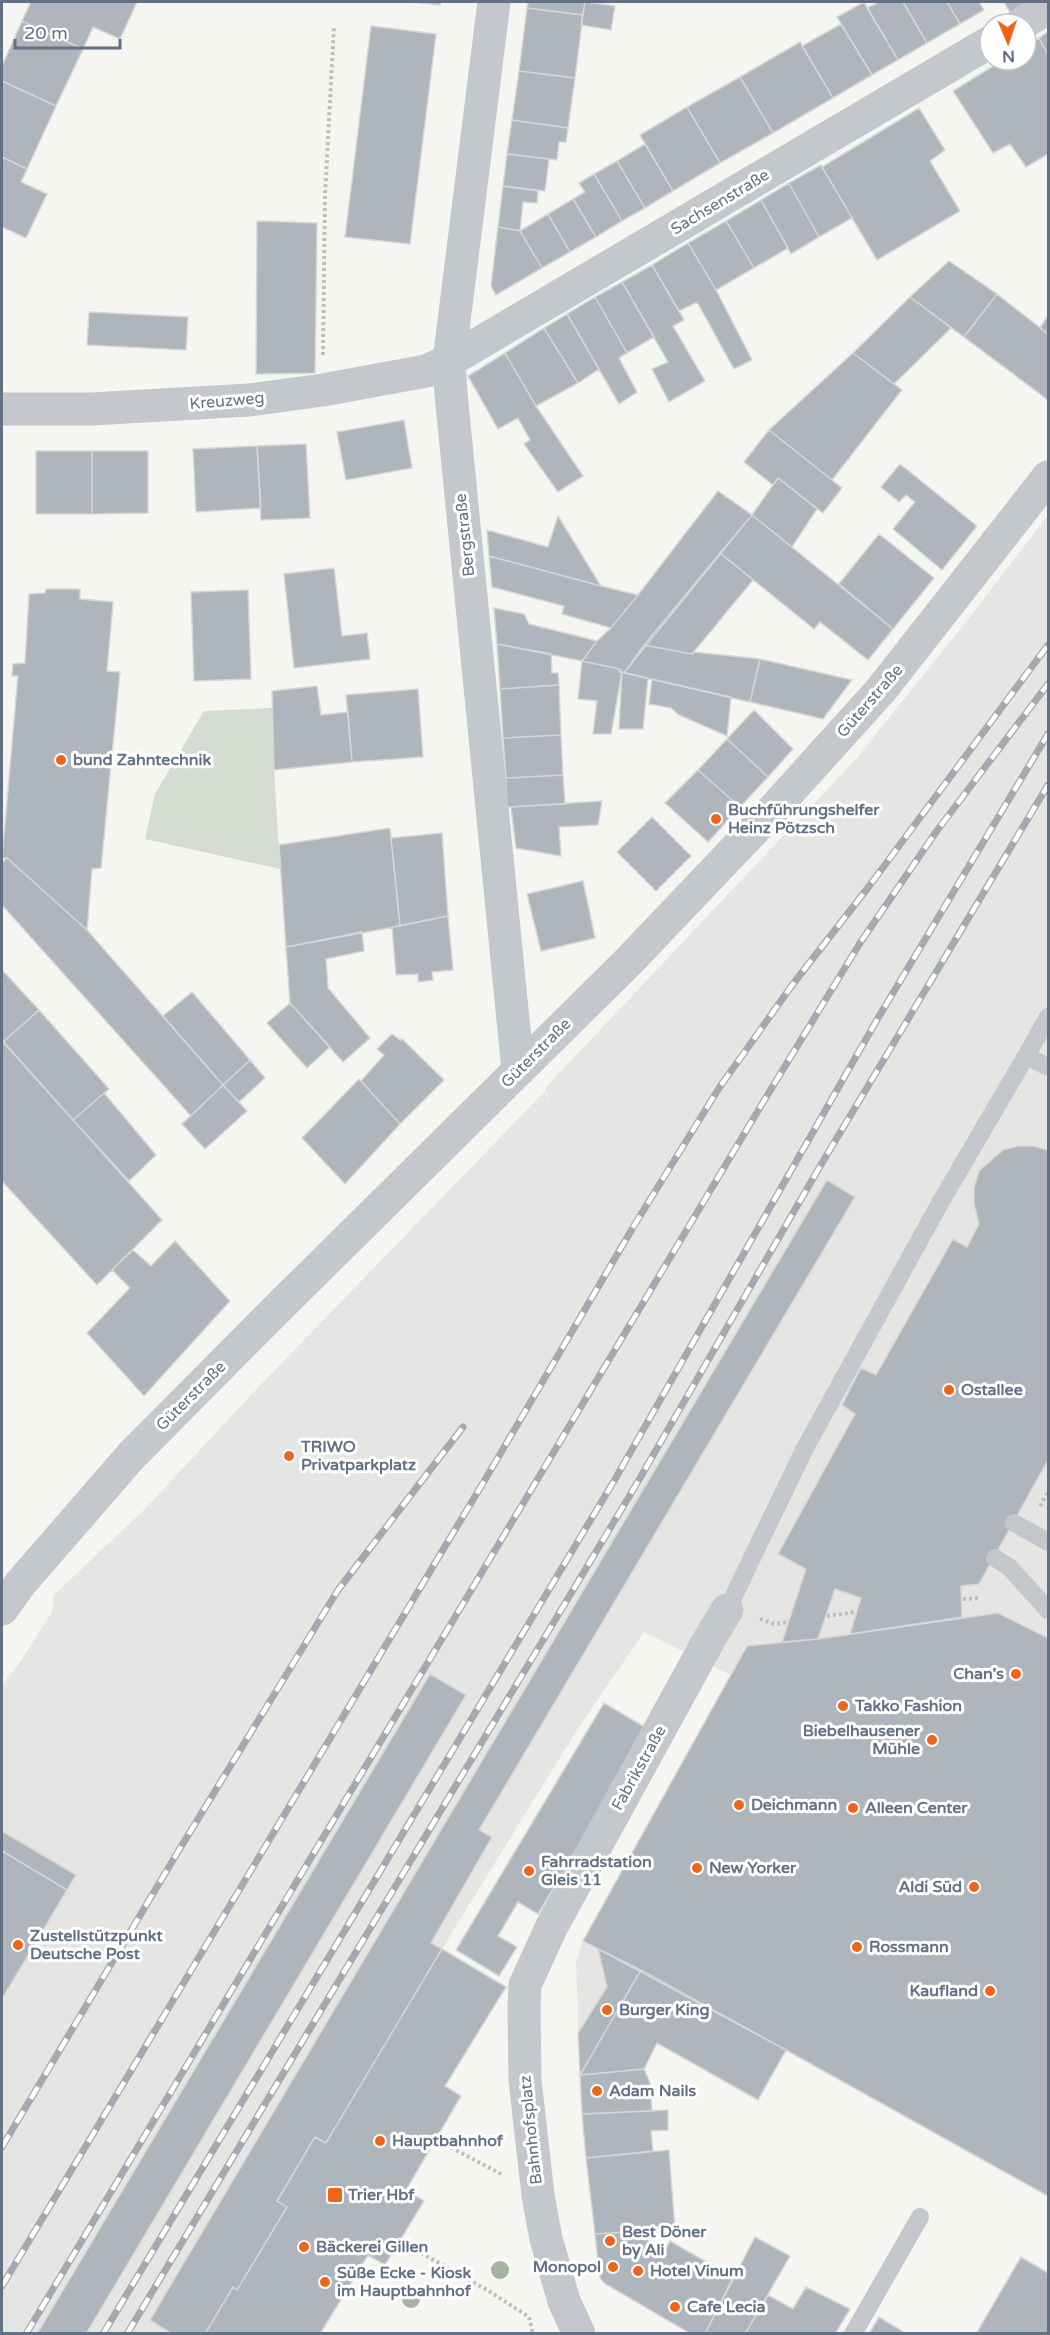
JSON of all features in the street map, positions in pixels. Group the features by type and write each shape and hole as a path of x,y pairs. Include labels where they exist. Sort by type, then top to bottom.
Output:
{"street":[{"name":"Bergstraße","path":"495,2 449,361 518,1070"},
{"name":"Sachsenstraße","path":"449,361 978,49"},
{"name":"Kreuzweg","path":"2,410 51,411 249,400 323,390 426,371 449,361"},
{"name":"Güterstraße","path":"2,1607 131,1456 629,961 762,822 878,694 1048,477"},
{"name":"Fabrikstraße","path":"552,1926 710,1638 728,1610"},
{"name":"Bahnhofsplatz","path":"552,1926 525,1985 525,2080 538,2195 546,2239 564,2301 579,2334"}],"lane":[{"path":"728,1610 804,1450 940,1203 1048,1017"},
{"path":"1026,1056 1048,1067"},
{"path":"1014,1523 1048,1542"},
{"path":"995,1558 1009,1567 1048,1611"},
{"path":"853,2334 920,2217"}],"path":[{"path":"323,390 326,185 334,26"},
{"path":"963,1599 980,1598"},
{"path":"827,1616 856,1612"},
{"path":"435,2139 458,2151"},
{"path":"400,2241 487,2290 529,2317 533,2334"}],"shaded area":[{"path":"1048,515 1048,2196 786,2050 758,2100 657,2043 644,2069 580,2075 576,1962 583,1941 731,1675 644,1632 577,1730 205,2333 2,2334 2,1685 18,1665 52,1612 54,1595 145,1509 249,1397 545,1091 554,1112 545,1088 856,759"},
{"path":"272,708 280,869 145,839 155,794 204,711"}],"building":[{"path":"31,2 137,2 120,39 93,27 83,49 22,21"},
{"path":"412,2 440,2 440,5"},
{"path":"528,2 585,2 583,15 527,8"},
{"path":"585,2 615,6 611,30 581,25"},
{"path":"864,2 898,60 872,75 837,17"},
{"path":"879,2 903,2 927,43 898,60 867,8"},
{"path":"903,2 947,2 960,24 927,43"},
{"path":"947,2 979,2 984,10 960,24"},
{"path":"1004,2 1027,2 1010,12"},
{"path":"527,8 583,15 575,78 519,71"},
{"path":"22,21 83,49 56,106 2,81 2,66"},
{"path":"841,24 872,75 833,98 802,46"},
{"path":"371,26 436,34 410,244 345,237"},
{"path":"1048,32 1048,55 1039,38"},
{"path":"1038,39 1048,55 1048,154 1026,167 1010,144 993,153 953,91 984,72 1038,72"},
{"path":"800,42 833,98 773,133 740,77"},
{"path":"519,71 575,78 568,128 512,120"},
{"path":"740,77 773,133 720,163 687,107"},
{"path":"2,81 56,106 27,169 2,157"},
{"path":"687,107 720,163 673,191 640,135"},
{"path":"919,108 945,150 930,161 960,211 877,260 822,167"},
{"path":"512,120 568,128 566,142 559,142 557,160 507,154"},
{"path":"645,144 673,191 645,208 617,161"},
{"path":"507,154 549,159 545,191 503,186"},
{"path":"2,157 27,169 21,182 47,194 26,238 2,227"},
{"path":"617,161 645,208 622,221 594,174"},
{"path":"821,165 852,218 819,237 789,183"},
{"path":"594,174 622,221 596,237 573,199 585,192 579,183"},
{"path":"789,183 819,237 791,254 761,200"},
{"path":"503,186 538,191 537,203 523,202 520,231 498,227"},
{"path":"573,199 596,237 570,252 548,214"},
{"path":"761,200 788,248 754,268 726,221"},
{"path":"548,214 570,252 542,268 520,231"},
{"path":"257,221 317,223 315,373 256,374"},
{"path":"726,221 754,268 716,290 688,243"},
{"path":"498,227 520,231 542,268 496,295 491,286"},
{"path":"688,243 716,290 752,360 734,369 697,302 679,311 652,265"},
{"path":"949,261 997,294 964,337 910,297"},
{"path":"652,265 684,320 673,326 705,381 669,402 652,369 668,362 622,282"},
{"path":"622,282 654,337 627,353 595,297"},
{"path":"997,294 1048,334 1048,400 964,337"},
{"path":"595,297 627,353 619,358 637,392 619,404 567,314"},
{"path":"910,297 951,328 894,384 853,353"},
{"path":"89,312 188,317 186,350 87,345"},
{"path":"567,314 599,369 578,383 544,328"},
{"path":"1048,315 1048,334 1040,328"},
{"path":"544,328 578,383 536,406 505,353"},
{"path":"505,353 536,406 583,476 558,492 524,444 530,440 518,418 498,429 468,376"},
{"path":"853,353 902,390 832,480 769,430"},
{"path":"404,420 412,468 346,480 337,432"},
{"path":"769,430 842,488 823,513 778,478 773,485 744,462"},
{"path":"306,444 310,518 261,520 257,446"},
{"path":"257,446 261,508 196,512 193,449"},
{"path":"36,451 92,451 92,514 36,514"},
{"path":"92,451 148,451 148,513 92,514"},
{"path":"900,464 977,526 942,570 893,529 915,502 906,495 899,502 881,487"},
{"path":"778,478 817,509 792,547 752,515"},
{"path":"718,491 752,515 624,673 619,672 619,669 582,661 638,595"},
{"path":"752,515 893,629 868,660 820,622 814,629 720,553"},
{"path":"558,516 601,586 489,556 487,530 548,547"},
{"path":"879,534 934,578 893,629 839,584"},
{"path":"720,553 753,580 692,654 644,645"},
{"path":"489,556 638,595 611,628 562,614 564,606 492,587"},
{"path":"334,568 342,636 367,633 370,659 294,668 284,574"},
{"name":"bund Zahntechnik","path":"46,589 80,589 80,599 113,602 107,671 120,672 101,868 92,869 87,930 7,858 2,858 18,676 12,676 13,664 25,663 29,594 45,593"},
{"path":"248,590 251,679 194,681 191,592"},
{"path":"494,608 524,614 529,624 597,641 582,661 497,644"},
{"path":"497,644 551,654 552,673 558,673 559,685 500,689"},
{"path":"644,645 692,654 694,652 760,659 750,702 624,673"},
{"path":"760,659 852,680 823,719 750,702"},
{"path":"582,661 619,669 622,672 611,734 593,734 597,701 578,699"},
{"path":"622,672 648,678 643,729 619,729"},
{"path":"652,679 731,697 727,736 679,715 671,708 649,704"},
{"path":"559,685 561,735 503,738 500,689"},
{"path":"317,686 321,715 348,712 352,762 274,770 272,691"},
{"path":"418,689 423,757 352,762 346,695"},
{"path":"754,710 793,749 768,777 727,739"},
{"path":"561,735 563,775 506,778 503,738"},
{"path":"727,739 768,777 740,807 698,770"},
{"path":"698,770 740,807 708,842 665,803"},
{"path":"563,775 565,804 507,807 506,778"},
{"path":"602,801 598,825 559,827 561,856 516,848 511,807"},
{"path":"652,817 691,856 656,891 617,852"},
{"path":"390,828 400,926 286,947 279,845"},
{"path":"442,833 448,916 400,926 391,838"},
{"path":"7,858 87,930 223,1085 191,1116 2,905 2,863"},
{"path":"583,881 595,938 541,951 527,894"},
{"path":"448,916 453,970 432,972 433,980 418,982 418,974 396,975 392,927"},
{"path":"362,932 364,951 326,959 328,988 370,1038 343,1062 290,1003 286,947"},
{"path":"2,970 39,1010 3,1042 2,1040"},
{"path":"192,992 250,1060 223,1085 163,1016"},
{"path":"290,1003 330,1047 307,1068 267,1023"},
{"path":"39,1010 109,1089 73,1120 3,1042"},
{"path":"392,1034 402,1039 444,1080 400,1124 361,1081 384,1055 377,1049"},
{"path":"2,1040 162,1220 97,1285 2,1181"},
{"path":"250,1060 265,1078 239,1102 223,1085"},
{"path":"359,1079 400,1124 345,1184 302,1138"},
{"path":"223,1085 247,1111 205,1149 182,1124"},
{"path":"104,1093 156,1155 129,1181 73,1120"},
{"name":"Ostallee","path":"1018,1146 1033,1146 1048,1150 1048,1460 979,1584 961,1586 962,1617 850,1634 861,1598 835,1589 818,1639 782,1642 806,1569 778,1554 855,1414 842,1405 861,1368 876,1375 953,1239 967,1247 979,1224 974,1203 974,1188 979,1171 1003,1150"},
{"path":"827,1180 855,1197 479,1830 492,1837 431,1943 442,1949 326,2143 315,2137 277,2201 287,2207 237,2290 233,2287 205,2334 172,2334 150,2320"},
{"path":"175,1241 230,1301 144,1396 87,1333 130,1288 112,1270 133,1250 151,1266"},
{"name":"Alleen Center","path":"998,1613 1048,1638 1048,2196 786,2050 583,1941 747,1646 818,1639"},
{"path":"430,1674 466,1695 86,2334 37,2334"},
{"path":"604,1703 648,1729 538,1914 518,1902 498,1936 517,1947 499,1976 456,1950"},
{"path":"2,1831 76,1875 67,1890 2,1851"},
{"name":"Zustellstützpunkt Deutsche Post","path":"2,1851 67,1890 2,1999"},
{"name":"Hauptbahnhof","path":"442,1949 506,1987 445,2086 461,2096 406,2190 424,2201 385,2265 368,2255 320,2334 205,2334 233,2287 237,2290 287,2207 277,2201 315,2137 326,2143"},
{"path":"598,1949 641,1970 580,2075 578,2033 607,1987"},
{"path":"641,1970 786,2050 758,2100 657,2043 644,2069 580,2075"},
{"path":"644,2069 650,2083 652,2111 582,2114 580,2075"},
{"path":"668,2110 668,2130 651,2131 653,2151 586,2158 582,2114"},
{"path":"669,2150 675,2229 595,2234 586,2158"},
{"path":"648,2231 649,2243 664,2252 670,2241 733,2277 705,2334 691,2334 604,2283 600,2278 595,2234"},
{"path":"755,2237 790,2256 745,2334 705,2334"},
{"path":"1021,2257 1048,2273 1048,2334 976,2334"},
{"path":"806,2287 850,2309 835,2334 745,2334 768,2295 793,2309"},
{"path":"879,2317 907,2334 869,2334"}],"railway":[{"path":"2,2286 489,1473 635,1224 719,1088 793,984 870,885 1048,645"},
{"path":"26,2334 860,943 936,832 1048,684"},
{"path":"103,2334 614,1481 878,1018 1048,734"},
{"path":"127,2334 633,1490 819,1168 1048,785"},
{"path":"2,2147 179,1850 338,1590 463,1427"}],"place":[{"name":"bund Zahntechnik","path":"61,760"},
{"name":"Buchführungshelfer Heinz Pötzsch","path":"716,819"},
{"name":"Ostallee","path":"949,1390"},
{"name":"TRIWO Privatparkplatz","path":"289,1456"},
{"name":"Chan's","path":"1016,1674"},
{"name":"Takko Fashion","path":"843,1706"},
{"name":"Biebelhausener Mühle","path":"932,1740"},
{"name":"Deichmann","path":"739,1805"},
{"name":"Alleen Center","path":"853,1808"},
{"name":"New Yorker","path":"697,1868"},
{"name":"Fahrradstation Gleis 11","path":"529,1871"},
{"name":"Aldi Süd","path":"974,1887"},
{"name":"Zustellstützpunkt Deutsche Post","path":"18,1945"},
{"name":"Rossmann","path":"857,1947"},
{"name":"Kaufland","path":"990,1991"},
{"name":"Burger King","path":"607,2010"},
{"name":"Adam Nails","path":"597,2091"},
{"name":"Hauptbahnhof","path":"380,2141"},
{"name":"Trier Hbf","path":"335,2195"},
{"name":"Best Döner by Ali","path":"610,2241"},
{"name":"Bäckerei Gillen","path":"304,2247"},
{"name":"Monopol","path":"613,2267"},
{"name":"Hotel Vinum","path":"638,2271"},
{"name":"Süße Ecke - Kiosk im Hauptbahnhof","path":"325,2282"},
{"name":"Cafe Lecia","path":"675,2307"}]}
